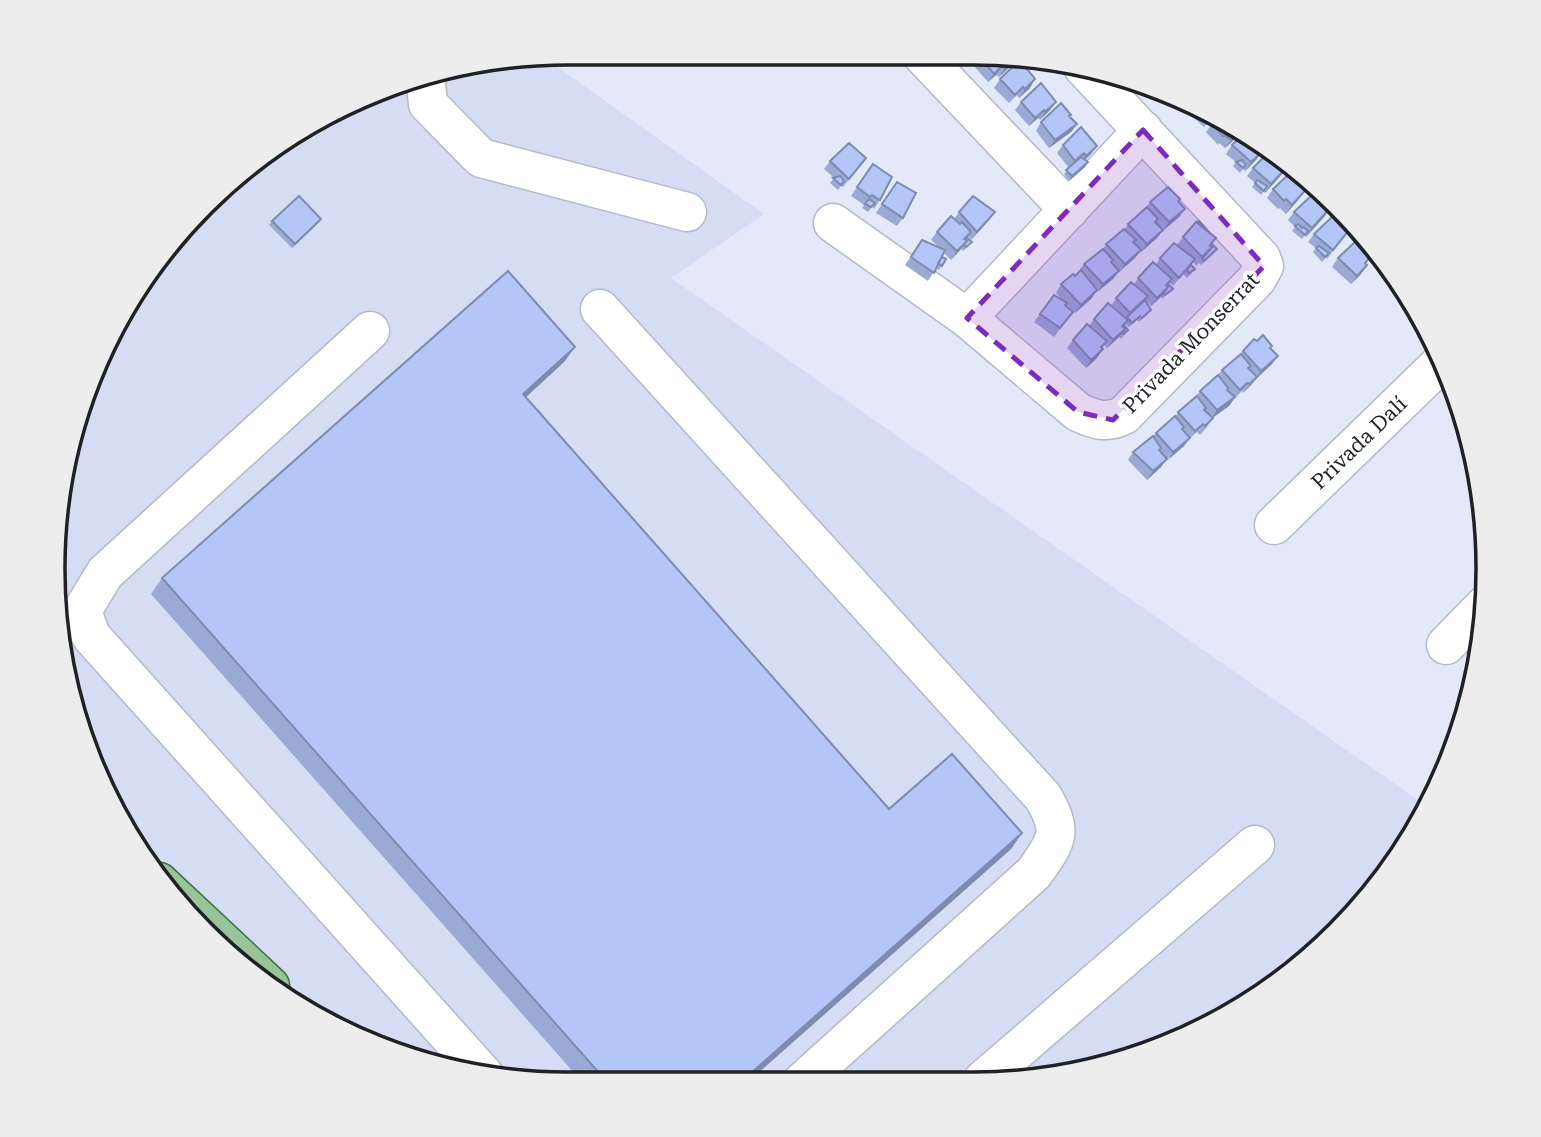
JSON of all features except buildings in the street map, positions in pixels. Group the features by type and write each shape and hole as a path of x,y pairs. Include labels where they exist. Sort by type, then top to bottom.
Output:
{"street":[{"path":"932,65 1069,210"},
{"path":"967,318 1143,130 1096,80"},
{"path":"426,85 428,104 481,158 687,212"},
{"name":"Privada Monserrat","path":"833,223 967,318 1078,412 1096,420 1113,421 1124,415 1256,280 1264,266 1261,258 1143,130"},
{"path":"600,309 1043,797 1056,820 1053,846 1034,873 813,1072"},
{"path":"370,331 105,573 82,611 91,636 474,1064"},
{"name":"Privada Dalí","path":"1274,525 1435,369"},
{"path":"1446,645 1474,617"},
{"path":"993,1071 1255,845"}],"highlighted area":[{"path":"1143,130 1264,266 1113,420 1078,412 967,318"}],"shaded area":[{"path":"555,65 764,214 671,278 1419,801 1372,875 1329,925 1279,968 1224,1005 1134,1046 1071,1063 973,1072 568,1072 470,1063 407,1046 376,1034 317,1005 289,987 262,968 212,925 169,875 150,848 132,820 103,761 91,730 74,667 66,601 69,503 74,470 91,407 132,317 169,262 212,212 236,190 289,150 346,117 407,91 470,74"}]}
